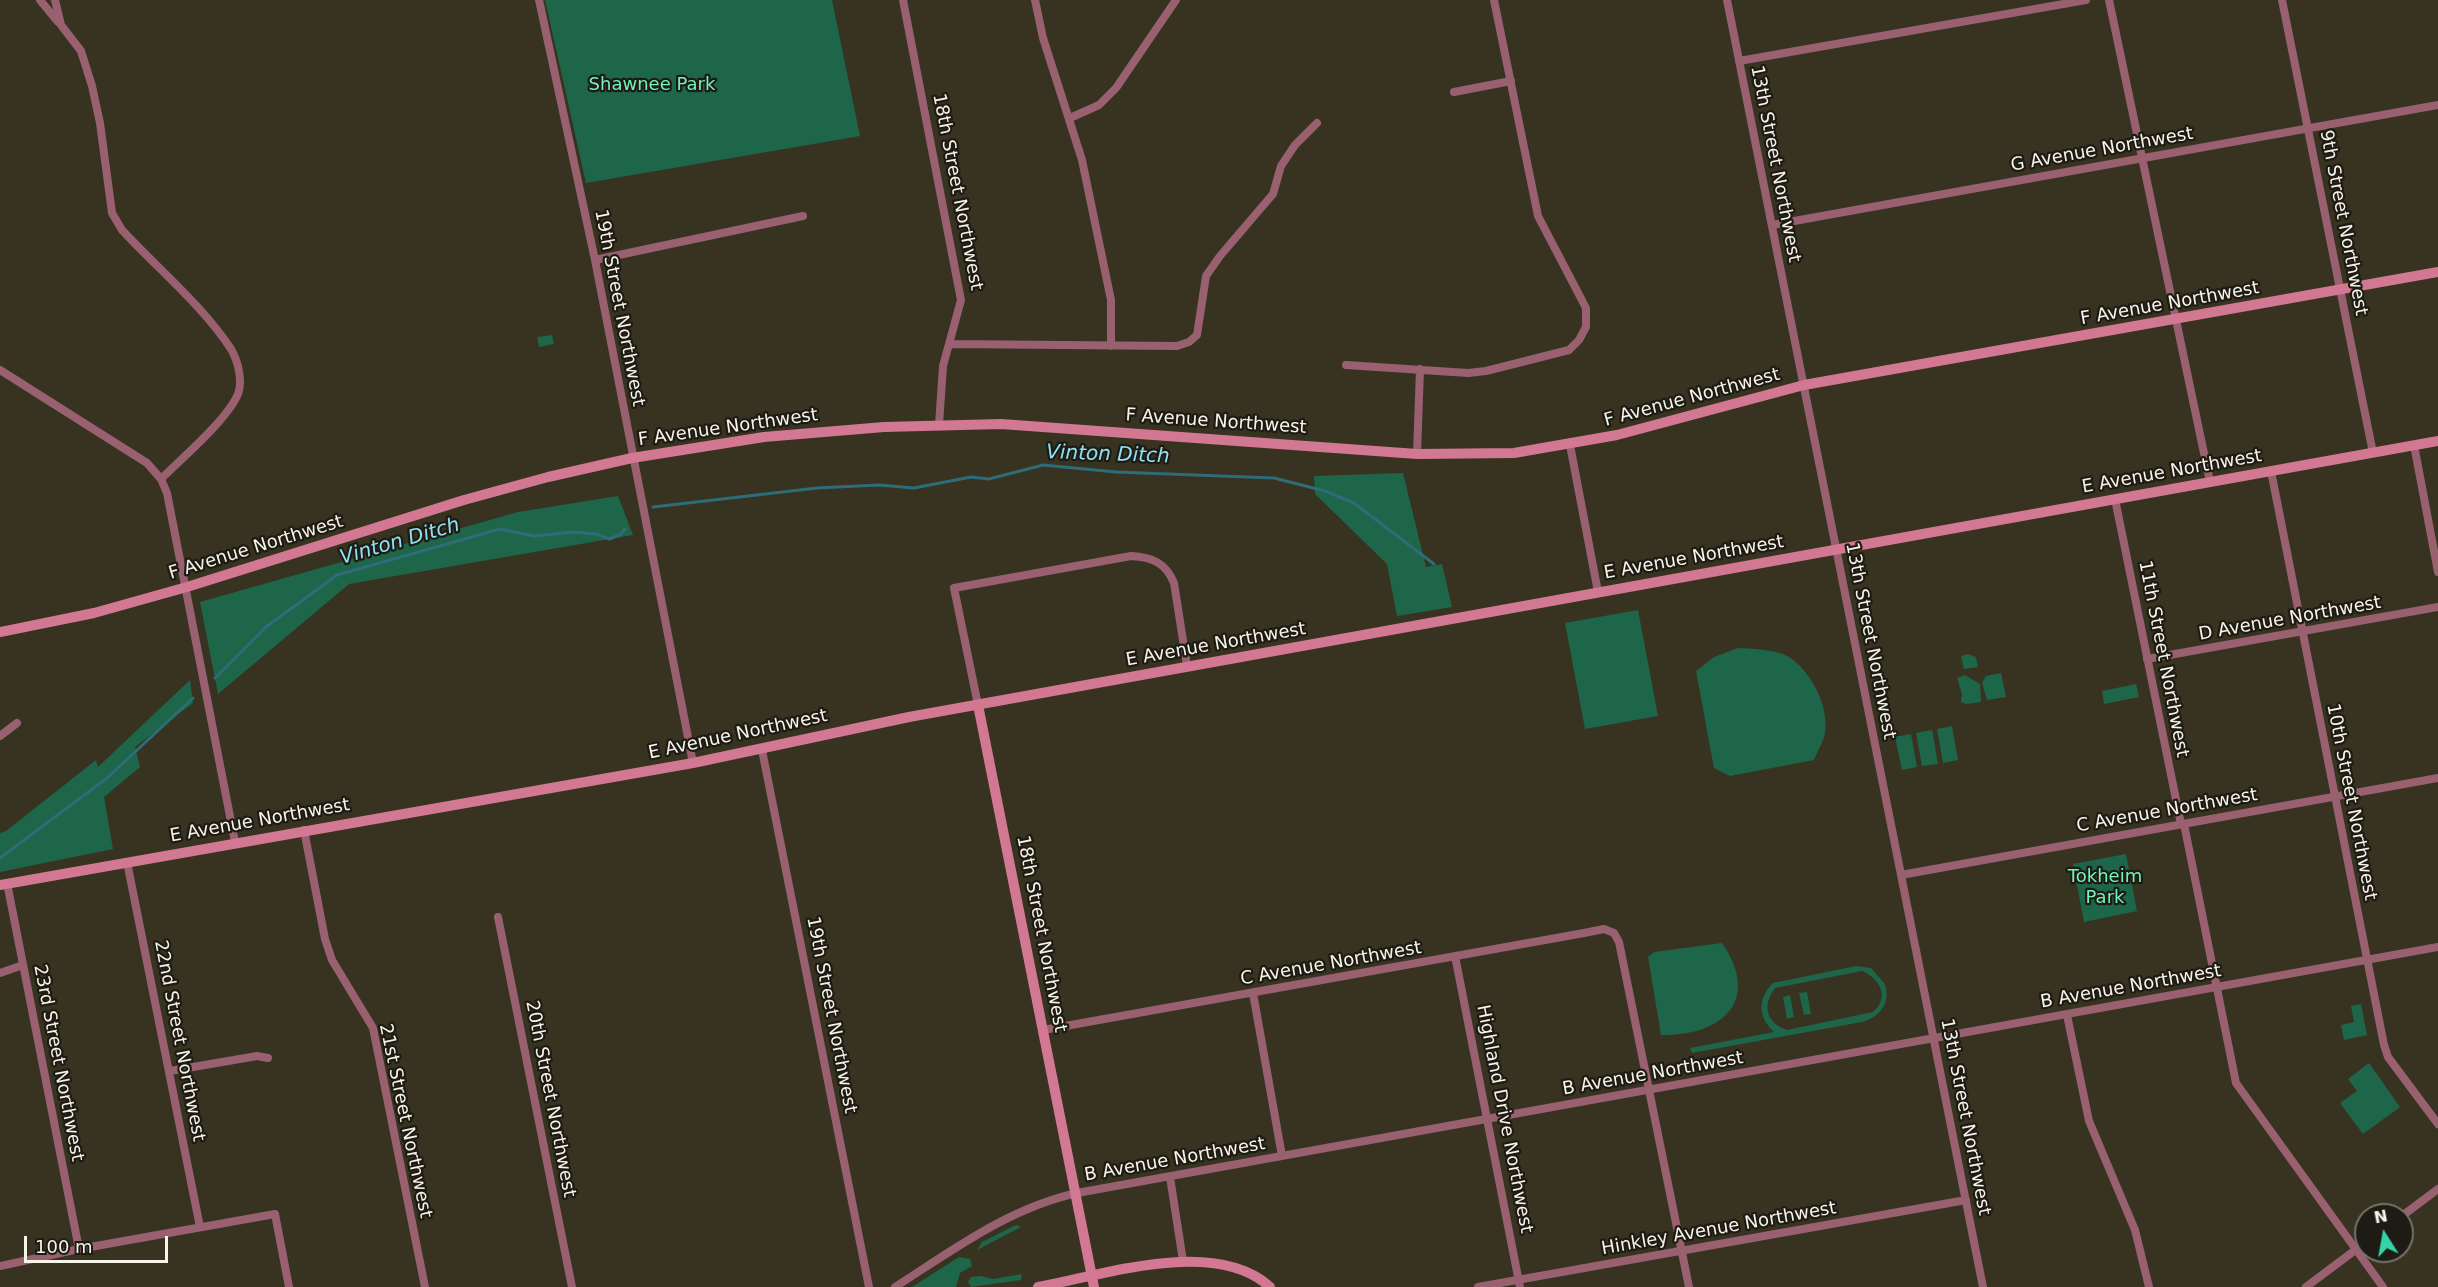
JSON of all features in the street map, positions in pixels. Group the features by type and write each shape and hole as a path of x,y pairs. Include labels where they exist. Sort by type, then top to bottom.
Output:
{"street":[{"path":"40,0 81,51 100,123 112,213 122,230 213,326 232,351 239,368 238,393 224,415 161,480"},
{"path":"55,0 61,25"},
{"name":"19th Street Northwest","path":"539,0 595,260 693,763"},
{"name":"18th Street Northwest","path":"903,0 959,279 961,300 951,345 943,366 939,389 939,425"},
{"path":"1035,0 1043,38 1082,160 1111,300 1112,346"},
{"path":"1070,118 1099,105 1116,88 1176,0"},
{"path":"1346,365 1468,373 1486,371 1569,350 1579,340 1586,327 1586,308 1538,216 1494,0"},
{"name":"13th Street Northwest","path":"1727,0 1983,1287"},
{"path":"1739,61 2086,0"},
{"path":"2109,0 2144,158 2210,482"},
{"name":"9th Street Northwest","path":"2282,0 2373,453"},
{"path":"1454,92 1511,81"},
{"name":"G Avenue Northwest","path":"1772,225 2438,105"},
{"path":"951,345 1177,346 1189,342 1197,335 1206,276 1220,256 1273,194 1281,166 1295,145 1317,123"},
{"path":"595,260 803,216"},
{"name":"F Avenue Northwest","path":"0,632 94,613 187,587 464,500 632,458 799,434 939,425 1001,424 1417,454 1514,453 1570,446 1804,385 2176,321 2438,272"},
{"path":"1417,454 1420,369"},
{"path":"0,370 147,463 161,480 167,493 187,587 235,842"},
{"name":"E Avenue Northwest","path":"4,884 693,763 762,750 839,730 2438,441"},
{"path":"2414,445 2438,572"},
{"path":"1570,446 1598,592"},
{"name":"10th Street Northwest","path":"2271,471 2388,1057 2438,1124"},
{"name":"11th Street Northwest","path":"2115,499 2216,987 2240,1092 2354,1247"},
{"name":"18th Street Northwest","path":"1093,1282 954,588 1131,556 1148,556 1170,572 1174,583 1188,666"},
{"name":"D Avenue Northwest","path":"2147,659 2438,607"},
{"path":"0,736 17,723"},
{"name":"19th Street Northwest","path":"762,750 869,1287"},
{"name":"C Avenue Northwest","path":"1901,874 2438,778"},
{"name":"21st Street Northwest","path":"304,830 325,939 332,960 373,1029 425,1287"},
{"name":"22nd Street Northwest","path":"127,862 200,1227"},
{"name":"23rd Street Northwest","path":"4,884 23,964 79,1249"},
{"name":"20th Street Northwest","path":"498,917 572,1287"},
{"name":"C Avenue Northwest","path":"1043,1030 1604,929 1614,933 1619,942 1649,1090"},
{"name":"B Avenue Northwest","path":"895,1287 986,1228 1049,1199 2438,947"},
{"name":"Highland Drive Northwest","path":"1455,956 1520,1283"},
{"path":"0,973 23,964"},
{"path":"1253,993 1282,1156"},
{"path":"2067,1015 2089,1121 2135,1230 2149,1287"},
{"path":"170,1071 257,1056 268,1058"},
{"path":"1649,1090 1689,1287"},
{"path":"1170,1177 1183,1261"},
{"path":"2414,1207 2438,1189"},
{"name":"Hinkley Avenue Northwest","path":"1478,1287 1520,1283 1682,1251 1966,1200"},
{"path":"0,1266 79,1249 275,1214 289,1287"},
{"path":"2306,1287 2354,1251"},
{"path":"1038,1287 1093,1282 1183,1261 1230,1266 1249,1273 1270,1287"},
{"name":"11th Street Northwest","path":"2365,1263 2383,1287"}],"green space":[{"name":"Shawnee Park","path":"545,0 832,0 860,136 586,183"},
{"path":"552,335 554,344 539,347 537,337"},
{"path":"1403,473 1426,567 1442,564 1452,607 1397,616 1387,564 1315,494 1314,476"},
{"path":"618,496 633,535 349,584 218,694 200,602 518,512"},
{"path":"1638,610 1658,716 1585,729 1565,623"},
{"path":"1738,648 1780,653 1792,659 1807,674 1818,692 1826,724 1824,737 1814,760 1730,776 1714,768 1696,671 1714,657"},
{"path":"1968,654 1976,657 1978,667 1964,669 1961,656"},
{"path":"2001,673 2006,697 1987,700 1982,683 1986,676"},
{"path":"1965,675 1980,684 1981,702 1966,704 1961,702 1962,694 1957,678"},
{"path":"190,680 193,703 135,747 140,767 104,797 113,849 0,872 0,833 6,831 96,760 98,767"},
{"path":"2136,684 2139,697 2104,704 2102,691"},
{"path":"1952,726 1958,760 1943,763 1937,729"},
{"path":"1932,730 1938,764 1922,766 1916,733"},
{"path":"1911,734 1917,767 1902,770 1895,737"},
{"name":"Tokheim Park","path":"2126,854 2137,911 2084,922 2073,864"},
{"path":"1722,943 1733,964 1738,982 1736,998 1729,1011 1718,1022 1702,1029 1683,1034 1661,1035 1648,957 1654,952"},
{"path":"1856,966 1871,968 1885,984 1886,997 1879,1013 1862,1022 1692,1053 1690,1048 1774,1032 1762,1014 1764,995 1773,983","holes":["1862,971 1878,983 1882,995 1878,1007 1873,1012 1787,1030 1774,1023 1768,1013 1768,1001 1775,988"]},
{"path":"1807,992 1811,1014 1804,1015 1799,993"},
{"path":"1790,995 1794,1017 1787,1019 1783,997"},
{"path":"2361,1004 2367,1035 2344,1040 2341,1025 2354,1022 2351,1006"},
{"path":"2369,1063 2400,1107 2363,1134 2340,1103 2357,1091 2348,1079"},
{"path":"1016,1225 1021,1227 977,1250 982,1242"},
{"path":"959,1257 970,1259 972,1266 960,1273 956,1287 912,1287"},
{"path":"1022,1274 1021,1280 971,1287 968,1282 971,1277 981,1276 993,1279"}],"waterway":[{"name":"Vinton Ditch","path":"653,507 817,488 879,485 914,488 971,477 989,479 1043,465 1116,472 1274,478 1325,491 1354,503 1434,564"},
{"name":"Vinton Ditch","path":"215,678 266,627 337,575 500,529 534,536 574,532 596,534 609,539 620,535 625,529"},
{"name":"Vinton Ditch","path":"0,858 107,778 193,698"}]}
